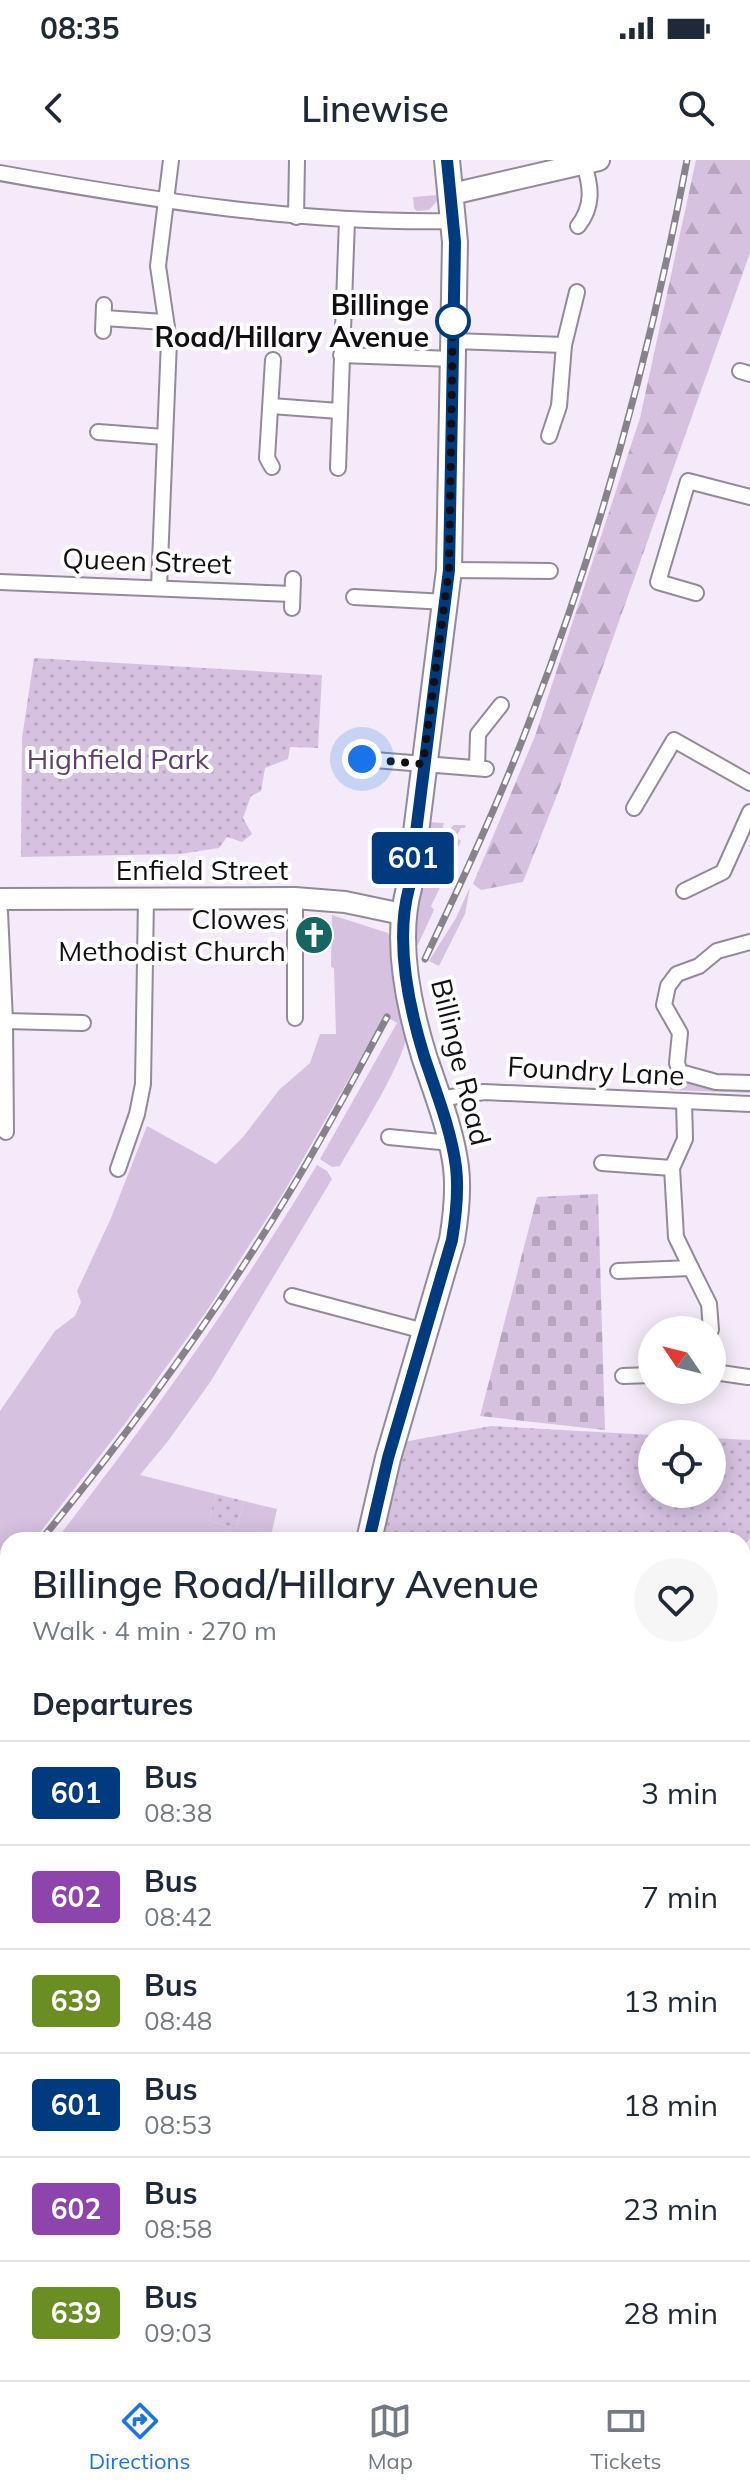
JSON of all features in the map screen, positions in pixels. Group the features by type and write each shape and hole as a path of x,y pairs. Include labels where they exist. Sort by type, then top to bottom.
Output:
{"main road":[{"name":"Billinge Road","path":"371,1532 388,1458 452,1240 457,1197 451,1143 413,1017 402,914 409,888 449,570 454,221 447,160"}],"street":[{"path":"159,587 169,341 158,266 171,160"},
{"path":"296,217 297,160"},
{"path":"452,194 592,162 590,191 594,215 578,226"},
{"path":"0,173 165,200 296,217 454,221"},
{"path":"338,468 347,220"},
{"path":"547,429 559,406 564,345 577,292"},
{"path":"104,318 164,322"},
{"path":"341,355 564,345"},
{"path":"266,462 273,360"},
{"path":"271,406 339,411"},
{"path":"98,432 116,440 164,437"},
{"path":"696,593 658,582 688,481 750,497"},
{"path":"449,570 550,571"},
{"name":"Queen Street","path":"0,582 292,593"},
{"path":"354,597 446,602"},
{"path":"362,759 481,768 478,734 501,705"},
{"path":"634,808 674,740 750,783"},
{"path":"684,891 723,872 750,812"},
{"path":"118,1169 137,1114 143,1084 146,898"},
{"path":"295,898 295,1018"},
{"name":"Enfield Street","path":"0,899 295,898 345,902 402,914"},
{"path":"0,912 6,1132"},
{"path":"750,942 717,951 699,966 677,974 664,998 667,1012 680,1033 677,1063 680,1072 716,1082 750,1083"},
{"path":"5,1021 83,1023"},
{"name":"Foundry Lane","path":"439,1099 484,1092 750,1104"},
{"path":"684,1101 685,1139 672,1168 676,1237 709,1304 710,1316"},
{"path":"389,1137 451,1143"},
{"path":"602,1163 672,1168"},
{"path":"618,1271 691,1268"},
{"path":"292,1296 424,1331"},
{"path":"726,1374 748,1377"},
{"path":"623,1376 638,1375"}],"green space":[{"path":"696,160 750,160 750,253 559,790 523,882 481,890 473,884 535,736 640,418"},
{"path":"437,195 437,201 429,210 417,211 414,208 413,197"},
{"name":"Highfield Park","path":"34,658 322,675 318,748 290,747 288,759 265,768 261,791 251,796 243,818 252,834 242,842 227,837 219,848 180,854 21,857 22,738"},
{"path":"427,822 444,823 422,868"},
{"path":"453,825 466,825 456,837 461,841 452,860 449,831"},
{"path":"444,836 449,869 431,906 434,910 415,951 420,881"},
{"path":"470,887 465,914 439,966 429,961 456,918"},
{"path":"332,915 388,933 394,946 407,1032 398,1061 368,1119 340,1166 332,1167 320,1159 397,1023 385,1016 284,1192 206,1312 124,1425 40,1532 0,1532 0,1411 55,1331 75,1316 81,1302 77,1291 111,1218 147,1126 216,1164 243,1137 279,1090 310,1063 320,1034 336,1034 334,968 331,967"},
{"path":"671,1069 680,1079 691,1084 750,1089 750,1093 670,1090"},
{"path":"317,1165 327,1171 332,1179 211,1381 140,1475 216,1494 209,1521 236,1529 244,1501 277,1509 272,1532 62,1532 192,1356"},
{"path":"598,1194 605,1430 480,1416 537,1197"},
{"path":"491,1426 638,1434 638,1508 726,1508 726,1439 750,1440 750,1532 383,1532 403,1442"},
{"path":"216,1494 244,1501 236,1529 209,1521"}],"railway":[{"path":"425,959 506,781 579,583 640,373 687,160"},
{"path":"47,1532 139,1415 232,1282 302,1171 387,1017"}],"bus line":[{"name":"601","path":"371,1532 388,1458 452,1240 457,1197 456,1167 444,1112 413,1017 402,914 409,888 449,570 455,242 447,160"}],"place":[{"name":"Billinge Road/Hillary Avenue","path":"453,321"},
{"name":"Clowes Methodist Church","path":"314,935"}],"route":[{"path":"362,759 423,764 449,570 453,316 453,321"}]}
